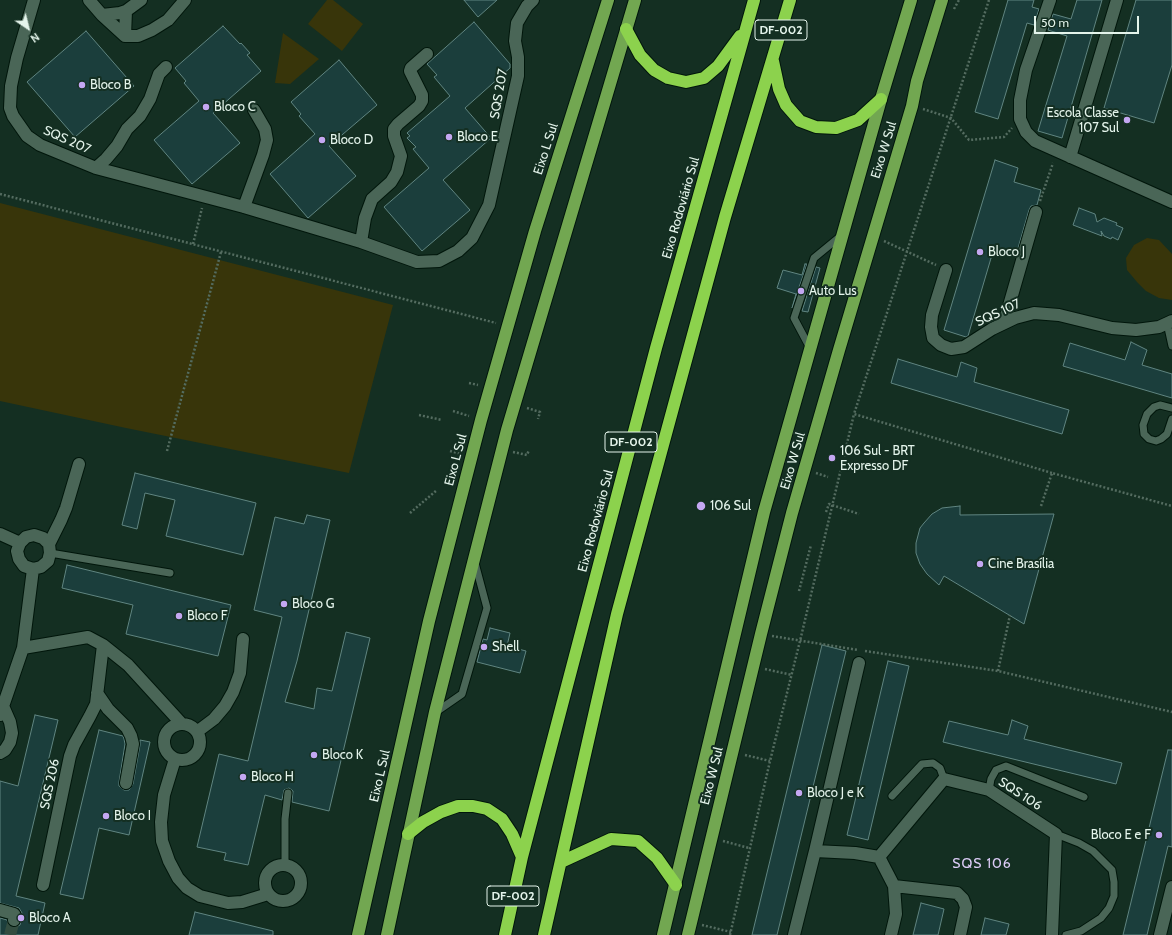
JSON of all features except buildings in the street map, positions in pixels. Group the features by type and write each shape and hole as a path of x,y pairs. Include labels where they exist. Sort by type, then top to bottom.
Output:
{"highway":[{"name":"Eixo Rodoviário Sul","path":"505,935 522,856 656,348 754,0"},
{"name":"DF-002","path":"544,935 617,614 725,217 790,0"},
{"path":"626,29 640,55 654,70 668,78 686,82 704,78 718,66 745,29"},
{"path":"772,60 779,89 786,105 800,120 816,127 836,128 858,120 881,98"},
{"path":"408,834 423,822 441,812 458,806 473,806 487,809 502,819 512,834 522,856"},
{"path":"561,862 611,839 638,841 657,858 676,885"}],"main road":[{"name":"Eixo L Sul","path":"358,935 429,621 481,420 535,231 608,0"},
{"path":"387,935 436,712 502,450 635,0"},
{"name":"Eixo W Sul","path":"663,935 764,512 881,98 911,0"},
{"name":"Eixo W Sul","path":"688,935 753,666 792,513 912,106 917,81 942,0"}],"street":[{"name":"SQS 207","path":"34,0 17,58 10,108 13,116 27,136 40,145 96,168 244,207 361,242 417,262 439,261 458,251 472,238 489,205 518,76 518,57 515,41 517,23 526,6 533,0"},
{"path":"90,0 102,15 125,36 138,36 152,30 168,20 185,0"},
{"path":"102,15 126,11 141,0"},
{"path":"1050,0 1026,70 1020,100 1020,119 1026,132 1035,141 1171,200"},
{"path":"1070,157 1118,0"},
{"path":"125,36 126,11"},
{"path":"361,242 365,218 372,199 391,182 397,172 401,156 394,136 394,130 398,124 419,106 422,101 422,95 410,71 411,68 427,54"},
{"name":"SQS 207","path":"96,168 117,146 127,129 143,112 150,99 159,74 166,67"},
{"path":"244,207 267,140 265,129 254,110"},
{"path":"1004,323 1036,212"},
{"name":"SQS 107","path":"946,270 932,315 931,327 933,338 941,345 952,349 964,347 992,329 1015,318 1034,313 1059,315 1118,328 1136,330 1159,327 1170,322"},
{"path":"49,548 43,538 34,535 26,537 20,543 17,551 19,560 24,566 33,569 41,567 48,561 49,548 66,508 79,464"},
{"path":"0,534 20,543"},
{"path":"0,753 5,750 10,742 12,733 10,722 2,711 23,648 33,569"},
{"path":"23,648 88,637 103,645 128,665 180,723"},
{"path":"198,731 214,719 225,706 233,692 240,673 243,639"},
{"name":"SQS 206","path":"43,885 70,756 74,745 96,704 103,645"},
{"path":"794,935 859,662"},
{"path":"97,693 108,709 127,728 131,736 133,744 126,783"},
{"path":"180,723 190,724 198,731 201,740 200,749 194,757 184,760 175,759 167,753 164,739 165,734 171,726 180,723"},
{"path":"175,759 164,796 161,822 162,841 169,861 178,878 187,888 200,896 228,903 242,902 268,894"},
{"path":"879,857 944,779"},
{"name":"SQS 106","path":"944,779 989,790 1056,834"},
{"path":"1052,935 1056,834"},
{"path":"815,851 855,853 879,857"},
{"path":"879,857 894,886 896,914 891,935"},
{"path":"285,864 292,866 297,871 300,877 301,886 298,893 292,899 283,901 275,900 268,894 264,881 271,868 285,864"},
{"path":"894,886 957,894 963,899 966,907 960,935"},
{"path":"1160,935 1172,887"},
{"path":"0,910 14,914 16,916 14,920"}],"lane":[{"path":"810,348 794,318 814,258 842,235"},
{"path":"1170,322 1172,346"},
{"path":"1172,408 1160,405 1147,414 1143,425 1144,434 1149,439 1156,441 1161,439 1167,434 1172,419"},
{"path":"49,548 170,573"},
{"path":"436,712 462,694 487,608 474,559"},
{"path":"892,796 922,764 933,763 940,768 944,779"},
{"path":"989,790 991,779 996,770 1006,766 1084,797"},
{"path":"285,864 285,819 288,793"},
{"path":"1056,834 1079,843 1093,851 1112,870 1114,882 1114,896 1109,908 1101,918 1081,930 1066,935"}],"path":[{"path":"912,106 951,118 970,140 1004,137 1020,119"},
{"path":"1036,212 1057,151"},
{"path":"0,194 508,326"},
{"path":"193,244 205,196"},
{"path":"873,236 946,270"},
{"path":"167,451 221,252"},
{"path":"515,404 540,412 538,419"},
{"path":"452,411 481,420"},
{"path":"419,414 442,420"},
{"path":"691,922 730,933 749,848 854,414"},
{"path":"502,450 527,455 529,450"},
{"path":"1041,506 1052,473 1172,506"},
{"path":"410,513 437,490"},
{"path":"826,512 829,504 859,514"},
{"path":"799,591 811,545"},
{"path":"998,672 1010,615"},
{"path":"761,634 998,672 1172,712"},
{"path":"753,666 792,675"},
{"path":"732,752 770,761"},
{"path":"712,838 749,848"}],"shaded area":[{"path":"327,0 333,0 363,24 342,51 308,24"},
{"path":"283,33 319,59 290,84 275,83"},
{"path":"0,203 393,305 349,473 0,401"},
{"path":"1147,238 1159,240 1172,254 1172,300 1159,298 1146,291 1127,270 1126,258 1134,245"}],"tunnel":[{"path":"10,935 14,920"}],"place":[{"name":"Bloco B","path":"82,85"},
{"name":"Bloco C","path":"206,107"},
{"name":"Escola Classe 107 Sul","path":"1127,120"},
{"name":"Bloco E","path":"449,137"},
{"name":"Bloco D","path":"322,140"},
{"name":"Bloco J","path":"980,252"},
{"name":"Auto Lus","path":"801,291"},
{"name":"106 Sul - BRT Expresso DF","path":"832,458"},
{"name":"106 Sul","path":"701,506"},
{"name":"Cine Brasília","path":"980,564"},
{"name":"Bloco G","path":"284,604"},
{"name":"Bloco F","path":"179,616"},
{"name":"Shell","path":"484,647"},
{"name":"Bloco K","path":"314,755"},
{"name":"Bloco H","path":"243,777"},
{"name":"Bloco J e K","path":"799,793"},
{"name":"Bloco I","path":"106,816"},
{"name":"Bloco E e F","path":"1159,835"},
{"name":"Bloco A","path":"21,918"}],"district":[{"name":"SQS 106","path":"982,864"}]}
